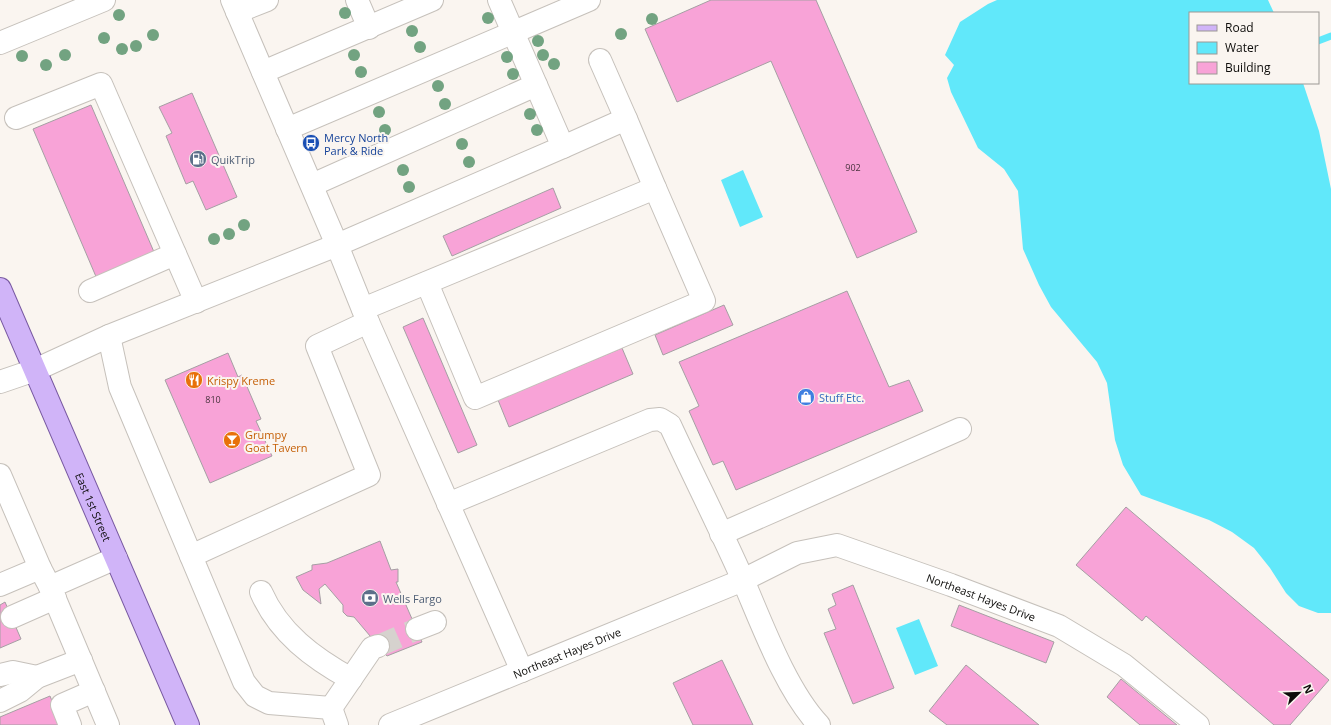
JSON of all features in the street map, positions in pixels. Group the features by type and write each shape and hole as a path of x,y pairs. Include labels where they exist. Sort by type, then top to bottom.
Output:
{"main road":[{"name":"East 1st Street","path":"0,288 188,725"}],"street":[{"path":"0,43 104,0"},
{"path":"267,0 234,6 312,185 366,316 522,671"},
{"path":"357,0 368,28"},
{"path":"263,72 432,0"},
{"path":"499,0 563,147"},
{"path":"287,129 589,0"},
{"path":"427,283 474,398 704,301 600,60"},
{"path":"16,118 101,84 196,302"},
{"path":"312,185 536,85"},
{"path":"0,382 35,370 109,336 337,245 626,119"},
{"path":"191,556 369,475 317,346 366,316 427,283 656,188"},
{"path":"90,291 175,254"},
{"path":"109,336 120,388 244,682 255,696 269,703 334,717 351,679 375,647"},
{"path":"448,504 650,420 660,419 670,425 743,580 760,621 792,685 809,714 819,725"},
{"path":"721,534 960,429"},
{"path":"0,475 40,568 53,593 108,725"},
{"name":"Northeast Hayes Drive","path":"390,725 743,580 797,553 838,545 951,584 1059,626 1124,665 1198,725"},
{"path":"12,617 116,558"},
{"path":"0,585 40,568"},
{"path":"261,592 269,610 302,647 327,666 351,679"},
{"path":"0,701 20,690 38,677 81,660"},
{"path":"0,675 13,672 38,677"},
{"path":"70,725 62,705 94,690"}],"water":[{"path":"997,0 1268,0 1274,12 1189,12 1189,84 1303,84 1319,131 1331,189 1331,613 1318,613 1299,606 1286,593 1270,568 1254,548 1232,532 1209,520 1141,495 1123,465 1115,440 1107,383 1097,362 1051,307 1039,285 1023,249 1018,191 1004,169 978,148 951,92 947,78 954,65 945,55 960,22"},
{"path":"743,170 763,217 740,227 721,180"},
{"path":"919,619 938,666 915,675 896,628"}],"building":[{"path":"711,0 816,0 917,232 857,258 771,61 677,102 645,29"},
{"name":"QuikTrip","path":"192,93 237,197 206,210 193,181 186,184 166,136 172,133 159,107"},
{"path":"91,105 154,252 97,279 33,129"},
{"path":"553,188 561,208 452,256 443,236"},
{"name":"Stuff Etc.","path":"847,291 889,387 909,380 923,411 736,490 723,461 713,465 689,411 699,406 679,362"},
{"path":"724,305 733,325 663,355 655,335"},
{"path":"423,318 477,445 458,453 403,327"},
{"path":"622,348 633,374 509,427 498,400"},
{"path":"228,353 238,377 242,375 261,419 256,421 272,456 210,483 165,380"},
{"path":"1126,507 1329,680 1290,725 1274,725 1146,616 1142,621 1076,565"},
{"name":"Wells Fargo","path":"380,541 391,570 398,569 398,582 396,582 422,642 387,656 354,617 347,616 343,612 343,605 325,584 319,589 321,604 303,590 296,577 312,570 312,565 327,563"},
{"path":"853,585 894,688 853,704 824,633 836,629 828,609 836,605 832,594"},
{"path":"5,602 21,639 0,648 0,605"},
{"path":"959,605 1054,642 1046,663 951,626"},
{"path":"722,660 753,725 693,725 673,683"},
{"path":"966,665 1039,725 947,725 929,711"},
{"path":"1121,679 1177,725 1140,725 1107,697"},
{"path":"50,696 62,725 0,725 0,717"}],"waterway":[{"path":"1319,41 1331,36"}],"tunnel":[{"path":"378,646 417,629"}],"place":[{"name":"Mercy North Park & Ride","path":"311,143"},
{"name":"QuikTrip","path":"198,159"},
{"name":"Krispy Kreme","path":"194,380"},
{"name":"Stuff Etc.","path":"806,397"},
{"name":"Grumpy Goat Tavern","path":"232,440"},
{"name":"Wells Fargo","path":"370,598"}]}
